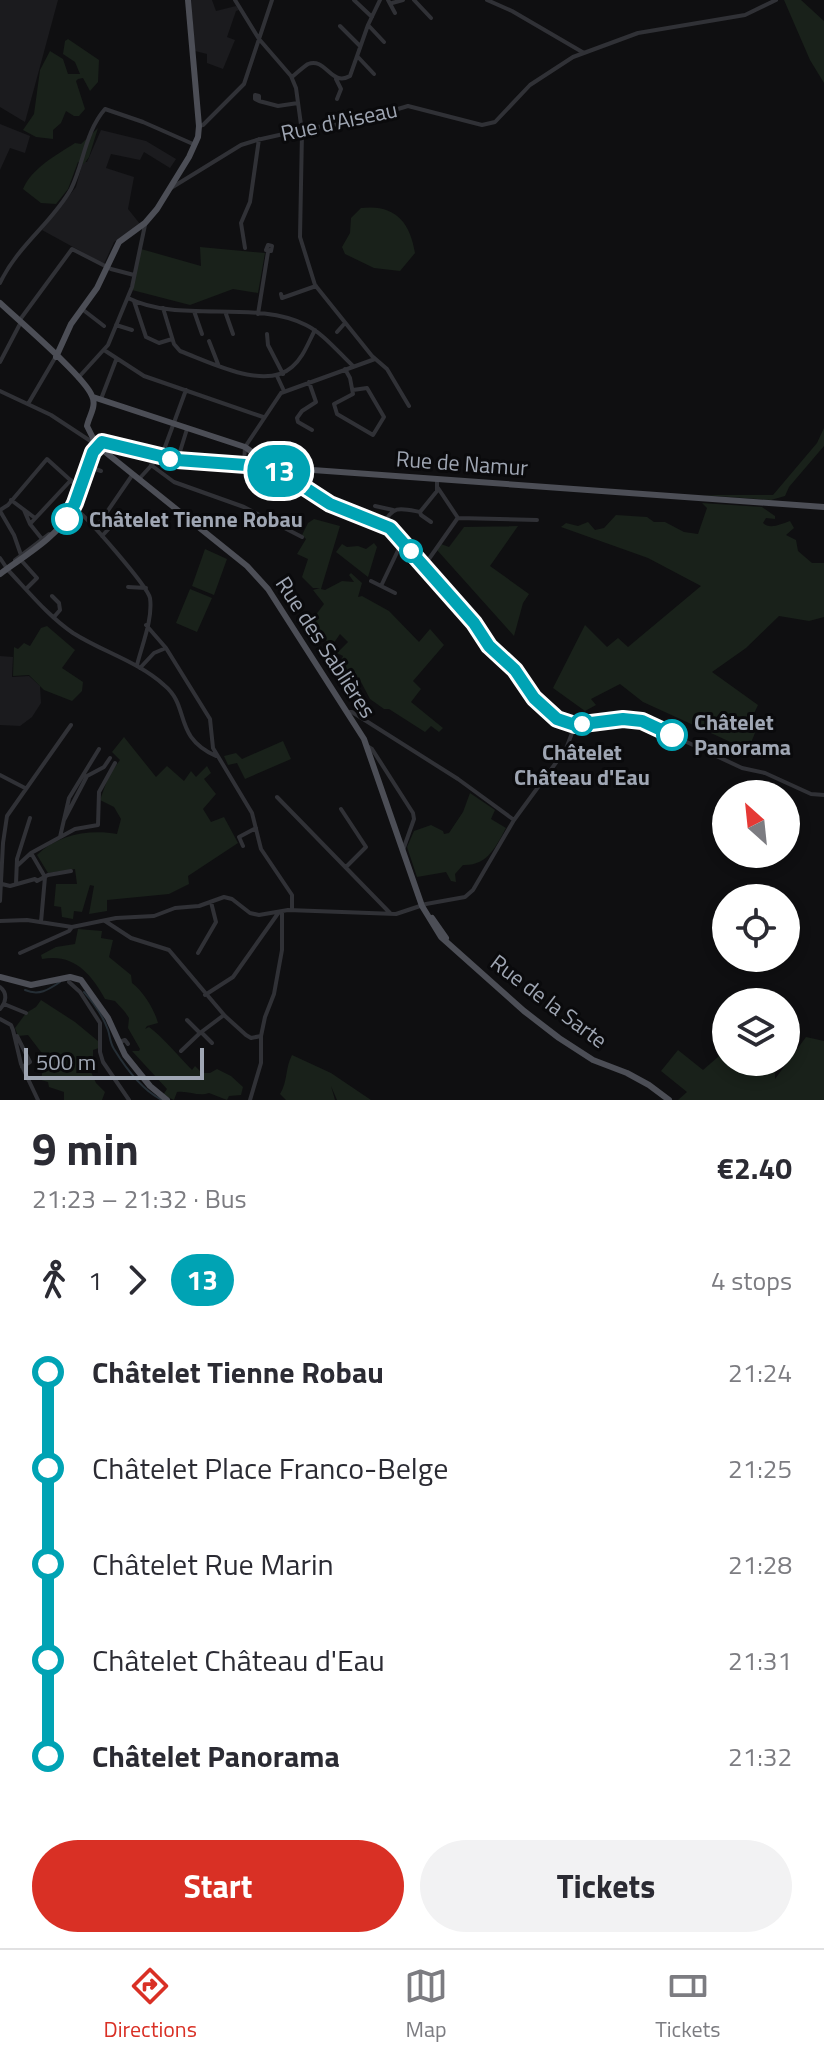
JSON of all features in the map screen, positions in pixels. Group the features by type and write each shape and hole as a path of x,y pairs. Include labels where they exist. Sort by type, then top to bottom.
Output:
{"main road":[{"path":"57,356 71,324 97,288 119,242 145,223 196,145 199,126 188,0"},
{"path":"0,303 57,356 97,399 245,447 273,467"},
{"path":"3,570 58,529 74,508 95,444 87,426 97,399"},
{"name":"Rue de Namur","path":"95,444 177,460 824,507"},
{"name":"Rue des Sablières","path":"95,444 236,557 260,580 375,759 422,906"},
{"name":"Rue de la Sarte","path":"422,906 453,948 524,1011 593,1060 627,1073 669,1100"},
{"path":"0,977 31,985 50,979 77,977 125,1055 150,1086 167,1100"}],"street":[{"path":"235,0 259,39 291,77 302,129 300,237 316,286 375,359 387,369 409,406"},
{"path":"199,126 244,84 272,0"},
{"path":"354,0 372,17"},
{"path":"336,79 344,80 350,76 380,0"},
{"path":"395,13 390,2 403,0"},
{"path":"414,0 431,18"},
{"path":"487,0 584,53"},
{"name":"Rue d'Aiseau","path":"169,190 241,145 302,129 354,122 408,106 482,125 495,122 530,85 584,53 638,33 745,15 776,0"},
{"path":"368,25 384,42"},
{"path":"340,26 360,46"},
{"path":"358,57 374,74"},
{"path":"291,77 310,64 318,64 336,79 341,89 337,99"},
{"path":"259,101 278,106 298,103"},
{"path":"0,283 17,253 72,187 88,137 105,109 196,145"},
{"path":"245,248 241,223 250,202 259,139"},
{"path":"78,378 104,350 128,298 145,223"},
{"path":"0,362 20,321 72,249 108,267 134,275"},
{"path":"258,314 268,252"},
{"path":"281,294 282,298 316,286"},
{"path":"128,298 163,308 291,319 315,330 353,366"},
{"path":"134,301 146,337 159,343 172,339"},
{"path":"163,308 176,347 257,377 280,375 298,361 315,330"},
{"path":"82,309 104,326"},
{"path":"194,311 202,334"},
{"path":"225,313 233,334"},
{"path":"337,332 345,323"},
{"path":"116,325 132,330"},
{"path":"267,334 284,391"},
{"path":"209,341 218,364"},
{"path":"104,350 144,376 264,417"},
{"path":"28,404 57,356"},
{"path":"244,465 245,447 284,391 375,359"},
{"path":"97,399 116,360"},
{"path":"345,369 353,390 351,396 334,404 337,414 373,435 384,417 367,388 353,390"},
{"path":"309,382 316,402 297,418 298,422 312,430"},
{"path":"96,529 136,477 160,457 186,390"},
{"path":"0,391 95,444 67,515 21,557"},
{"path":"80,433 87,426"},
{"path":"177,460 187,429"},
{"path":"26,589 37,578 21,557 14,535 0,510 47,459 78,487"},
{"path":"151,465 174,482 244,507 302,537"},
{"path":"87,466 101,471"},
{"path":"273,467 330,504 383,524 474,623 489,646 515,670 534,698 557,719 575,725 623,719 642,721 742,768 765,773 811,794 824,795"},
{"path":"437,479 438,488 458,518"},
{"path":"30,524 71,480"},
{"path":"420,512 438,488"},
{"path":"11,500 35,518"},
{"path":"375,506 420,512"},
{"path":"74,508 146,588 150,601 138,666"},
{"path":"24,510 42,539"},
{"path":"383,524 393,510"},
{"path":"420,512 431,522"},
{"path":"458,518 537,520"},
{"path":"424,566 458,518"},
{"path":"101,536 114,523"},
{"path":"381,586 402,542"},
{"path":"0,558 3,570 54,617 79,636 138,666 167,687 191,740 219,757"},
{"path":"371,581 395,593"},
{"path":"128,587 146,588"},
{"path":"52,596 59,603 60,610 54,617"},
{"path":"146,625 166,648 210,719 211,740 249,806 261,849 292,895 292,910"},
{"path":"138,666 166,648"},
{"path":"347,712 395,738 514,820"},
{"path":"0,901 6,821 25,788 71,725"},
{"path":"0,921 27,920 72,927 154,916 175,908 199,906 217,898 232,899 250,913 259,915 292,910 396,914 465,897 473,890 514,820 566,749 575,725"},
{"path":"64,820 69,798 99,749"},
{"path":"60,837 64,820 87,776 104,767 110,758"},
{"name":"Rue des Sablières","path":"375,759 413,813 414,819 403,846"},
{"path":"18,865 29,854 75,829 98,825 99,792 115,763"},
{"path":"104,767 110,772"},
{"path":"0,775 25,788"},
{"path":"277,797 391,913"},
{"path":"341,809 366,847 346,868"},
{"path":"16,884 19,851 30,818"},
{"path":"243,846 239,837 256,828"},
{"path":"19,851 29,854 45,877 41,923"},
{"path":"2,884 10,886 71,871"},
{"path":"198,953 216,922 211,901"},
{"path":"205,995 233,977 280,912"},
{"path":"250,1100 261,1063 261,1036 274,994 282,950 280,912"},
{"path":"105,921 131,938 169,950 224,1015 251,1038 261,1036"},
{"path":"20,953 72,927"},
{"path":"69,982 104,1021 100,1052 103,1062 129,1100"},
{"path":"1,988 2,1006 26,1013"},
{"path":"181,1051 224,1015"},
{"path":"0,1019 11,1025 30,1062 22,1067"},
{"path":"187,1020 212,1043"},
{"path":"15,1035 22,1067 38,1100"},
{"path":"119,1042 125,1040 128,1044"}],"shaded area":[{"path":"0,0 58,0 25,122 0,107"},
{"path":"191,0 212,0 216,11 236,6 239,10 227,37 235,40 223,69 207,63 207,54 195,51"},
{"path":"784,0 801,0 824,21 824,83 810,60"},
{"path":"68,39 99,60 98,82 90,91 83,78 78,79 76,81 85,109 79,116 66,111 61,123 53,130 53,139 36,137 23,130 34,114 40,70 50,51 63,59 68,74 80,74 75,62 63,54"},
{"path":"0,124 30,136 25,153 10,148 0,170"},
{"path":"98,128 89,157 84,164 78,162 68,189 56,204 41,203 23,189 45,163 75,143 81,144"},
{"path":"101,130 146,141 176,159 170,168 144,152 140,160 111,154 106,168 134,177 128,209 140,224 114,242 104,264 42,230 76,187 83,161 87,162"},
{"path":"361,208 392,212 405,224 415,253 400,271 374,268 345,254 342,247 350,233 351,218"},
{"path":"200,247 265,253 258,293 233,289 190,305 132,290 141,249 201,266"},
{"path":"824,428 824,446 785,496 771,500 703,495 773,495 817,443"},
{"path":"702,503 762,507 775,516 775,519 766,518 763,523 772,526 790,521 794,528 786,535 796,540 798,551 812,563 824,563 824,617 809,621 779,616 746,648 712,672 758,705 750,722 757,728 748,750 643,702 620,684 591,699 596,705 585,711 553,688 585,625 607,647 618,638 628,647 701,586 648,558 561,527 566,523 578,526 588,522 595,530 604,528 616,515 647,517 684,532 698,534 707,508"},
{"path":"314,519 340,526 321,589 342,581 354,582 349,575 351,573 362,583 358,597 362,596 389,611 419,642 430,629 444,645 413,681 421,689 411,702 443,728 439,732 431,726 425,732 389,709 384,709 370,699 360,680 345,686 347,673 340,663 343,656 337,653 348,642 340,634 331,647 312,620 324,604 313,590 320,588 313,588 302,577 308,559 297,554 306,539 302,535"},
{"path":"518,526 490,566 529,594 523,603 514,636 437,550 441,544 449,547 464,527"},
{"path":"374,543 377,547 368,577 336,552 342,544 366,549"},
{"path":"205,549 227,559 214,595 192,586"},
{"path":"190,589 212,598 197,632 176,623"},
{"path":"47,626 75,650 62,668 83,682 82,691 72,701 44,690 29,675 13,676 14,647 18,649 24,643 30,646 41,628"},
{"path":"0,656 13,657 12,677 29,676 40,686 41,703 32,717 20,726 0,725"},
{"path":"124,737 156,777 167,766 184,781 191,771 196,777 207,766 211,773 204,779 216,794 203,809 211,822 224,817 238,843 188,876 189,884 169,894 107,900 107,911 89,914 94,886 90,885 82,912 74,911 73,919 62,917 61,907 54,906 56,884 77,884 75,869 48,873 37,855 54,843 74,835 96,832 117,834 121,819 114,807 100,800 109,775 120,760 112,752"},
{"path":"283,741 291,759 245,779 237,763 228,765 224,756 236,753 242,759"},
{"path":"470,793 495,810 491,819 506,828 495,848 479,862 463,865 455,874 456,882 451,881 446,872 417,877 407,847 414,831 431,825 444,834 449,833 463,812"},
{"path":"78,929 102,931 101,938 113,940 109,957 131,975 132,983 145,996 157,1018 158,1023 147,1026 145,1029 149,1027 154,1031 192,1070 195,1066 202,1073 217,1069 231,1076 243,1087 241,1095 229,1096 227,1100 209,1093 177,1092 174,1100 163,1095 167,1089 132,1051 140,1049 128,1028 129,1018 125,1012 115,1001 105,999 94,981 80,967 63,959 42,959 41,955 56,947 75,944"},
{"path":"41,1000 98,1041 99,1048 93,1050 93,1057 89,1056 87,1063 96,1083 105,1092 102,1100 64,1100 64,1092 49,1087 48,1082 41,1080 43,1068 51,1059 28,1035 18,1036 15,1028"},
{"path":"806,1037 824,1041 824,1100 678,1100 687,1092 661,1071 678,1050 703,1070 712,1062 712,1076 775,1076 775,1079 777,1076 800,1076 800,1045"},
{"path":"292,1055 331,1073 371,1100 337,1100 331,1086 335,1100 286,1100 280,1094"}],"waterway":[{"path":"25,990 39,992 60,982"},
{"path":"84,992 101,1015 113,1047 123,1063 141,1084 162,1100"}],"bus line":[{"name":"13","path":"67,519 93,452 102,442 177,460 273,467 330,504 390,528 474,623 489,646 515,670 534,698 557,719 575,725 623,719 642,721 672,735"}],"place":[{"name":"Châtelet Tienne Robau","path":"67,519"},
{"name":"Châtelet Château d'Eau","path":"582,724"},
{"name":"Châtelet Panorama","path":"672,735"}]}
